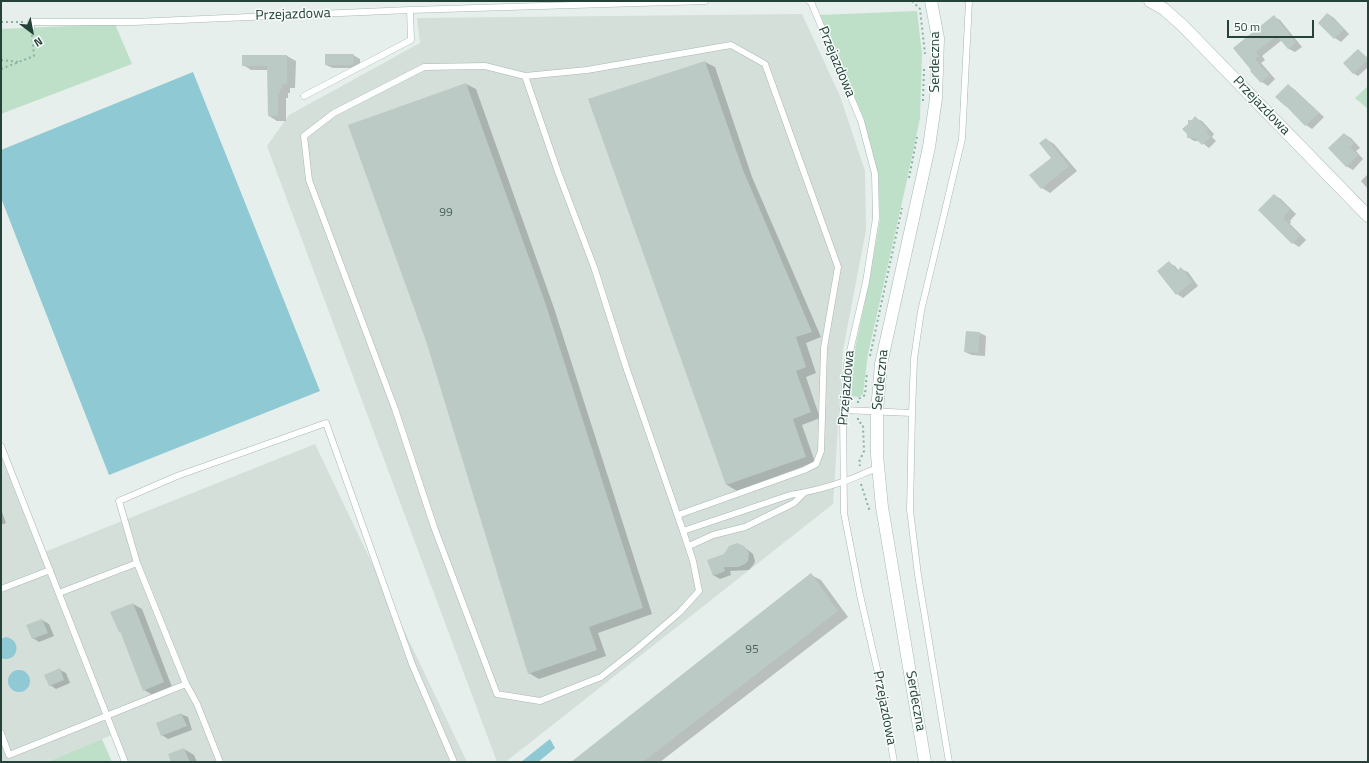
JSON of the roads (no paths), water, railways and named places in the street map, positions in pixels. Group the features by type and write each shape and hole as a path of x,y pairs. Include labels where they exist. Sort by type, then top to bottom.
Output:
{"street":[{"name":"Serdeczna","path":"925,762 882,507 877,455 877,411 881,364 929,147 936,98 938,38 931,1"},
{"name":"Przejazdowa","path":"1150,1 1164,8 1368,216"}],"lane":[{"name":"Przejazdowa","path":"31,25 410,10 705,1"},
{"name":"Przejazdowa","path":"809,1 811,2 860,121 875,174 876,218 866,282 847,364 843,410 844,512 860,595 881,686 894,762"},
{"path":"949,762 918,575 910,510 912,413 914,359 921,311 962,139 969,1"},
{"path":"304,96 411,40 410,10"},
{"path":"525,76 558,172 594,267 626,367 683,531 689,546 699,591 680,612 638,648 600,677 540,702 497,694 434,527 395,409 309,180 304,136 334,113 424,67 485,66 525,76 587,70 730,45 764,64 838,267 824,348 821,451 816,464 804,470 678,515"},
{"path":"843,410 912,413"},
{"path":"220,762 197,704 186,684 137,563 119,501 184,473 326,423 412,664 454,762"},
{"path":"1,446 125,762"},
{"path":"683,531 790,495 844,482 878,468"},
{"path":"689,546 713,535 745,527 794,503 805,492"},
{"path":"59,593 137,563"},
{"path":"1,589 50,570"},
{"path":"1,733 9,755 107,717 186,684"}],"water":[{"path":"193,72 320,391 109,475 1,198 1,150"},
{"path":"6,637 15,642 16,647 15,655 7,659 1,658 1,639"},
{"path":"19,670 27,673 30,681 27,689 19,692 11,689 8,681 11,673"},
{"path":"550,739 555,748 538,762 521,762"}]}
